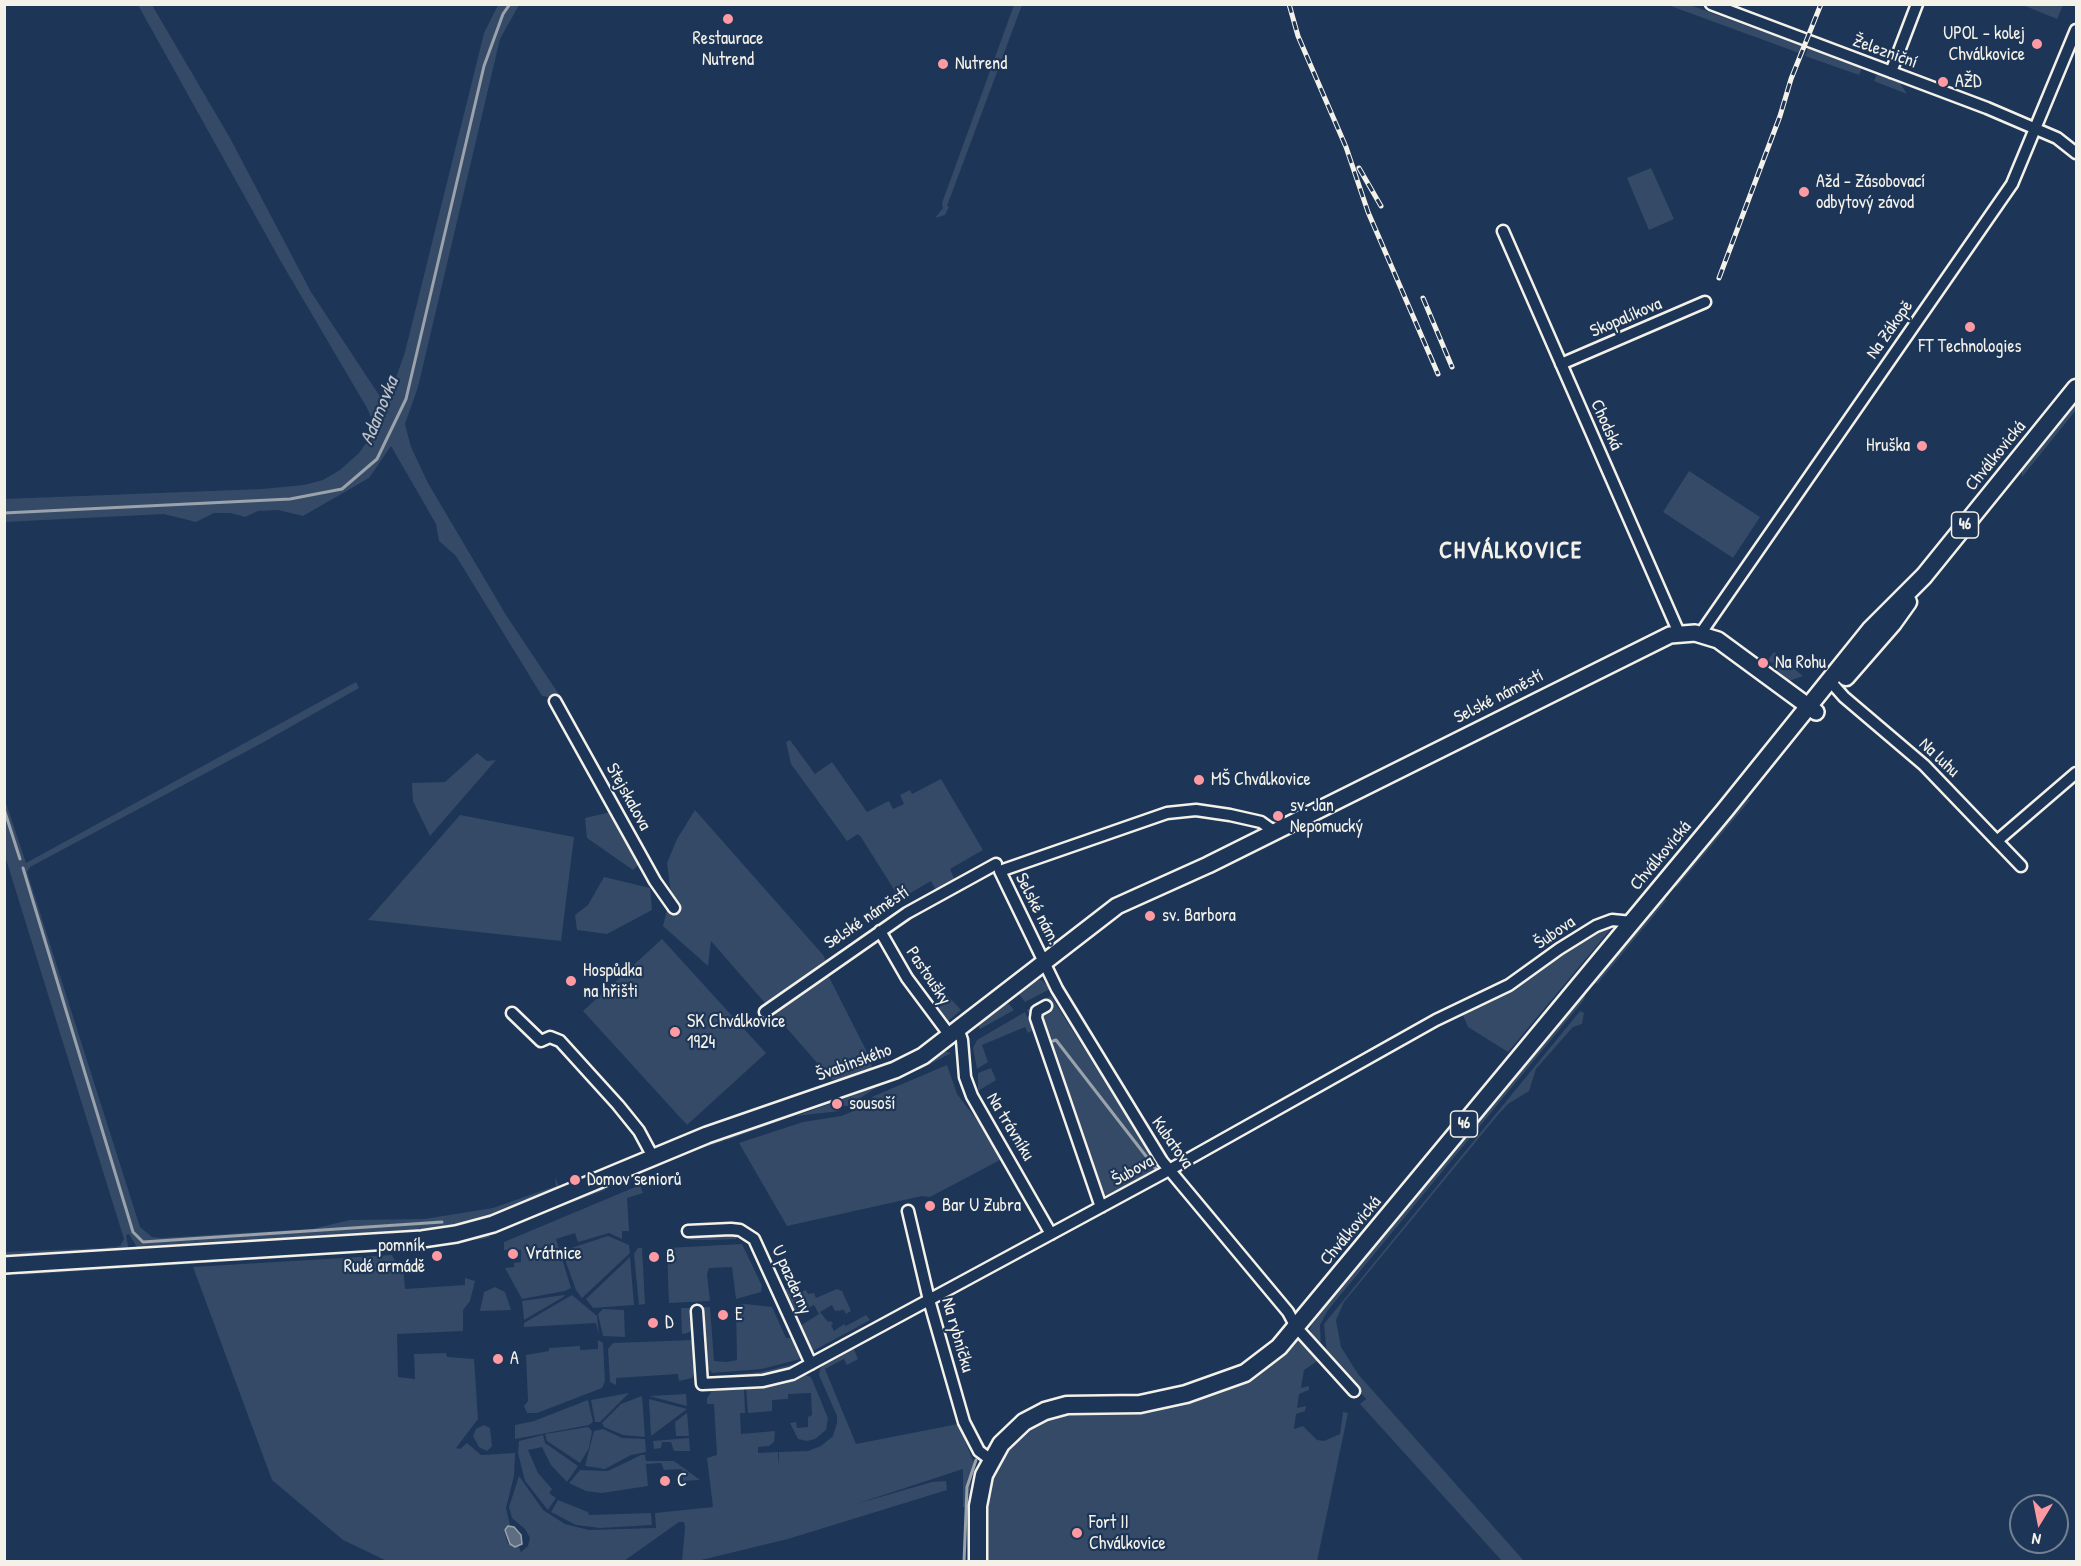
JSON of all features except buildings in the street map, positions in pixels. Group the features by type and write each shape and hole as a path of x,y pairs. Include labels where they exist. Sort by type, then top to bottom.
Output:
{"main road":[{"name":"Chválkovická","path":"978,1562 979,1501 991,1460 1011,1433 1041,1412 1076,1404 1132,1404 1160,1401 1223,1382 1262,1362 1296,1327 1832,684 1870,630 1924,576 2076,388"}],"street":[{"name":"Železniční","path":"1710,4 2037,128 2064,142 2076,153"},
{"path":"1891,72 1917,4"},
{"name":"Na Zákopě","path":"1701,633 2012,184 2076,30"},
{"name":"Chodská","path":"1503,231 1679,633"},
{"name":"Skopalíkova","path":"1561,364 1705,303"},
{"name":"Selské náměstí","path":"1045,962 1117,906 1275,832 1651,642 1679,633 1701,633 1718,640 1742,659 1762,682 1808,713"},
{"name":"Na luhu","path":"1832,684 1924,765 2021,866"},
{"name":"Stejskalova","path":"555,701 655,880 674,908"},
{"path":"1998,840 2076,773"},
{"name":"Selské náměstí","path":"765,1012 907,913 998,867 1167,813 1196,810 1230,814 1261,822 1275,832"},
{"name":"Selské nám.","path":"998,867 1045,962"},
{"name":"Šubova","path":"697,1311 702,1384 763,1381 792,1374 1169,1170 1436,1020 1509,986 1559,949 1596,926 1612,920 1632,922"},
{"name":"Pastoušky","path":"880,932 907,978 955,1034"},
{"name":"Švabinského","path":"4,1265 432,1238 493,1224 707,1135 895,1070 923,1056 955,1034 1045,962"},
{"name":"Kubatova","path":"1045,962 1057,989 1099,1062 1169,1170 1287,1312 1296,1327 1354,1391"},
{"path":"1046,1006 1037,1011 1036,1017 1101,1207"},
{"path":"512,1013 541,1041 550,1037 560,1041 639,1131 653,1157"},
{"name":"Na trávníku","path":"955,1034 962,1040 967,1084 972,1095 1051,1234"},
{"name":"Na rybníčku","path":"908,1211 929,1300 967,1430 979,1451 991,1460"},
{"name":"U pazderny","path":"688,1231 731,1228 740,1230 754,1239 811,1364"}],"shaded area":[{"path":"138,5 152,5 230,138 311,292 383,401 391,392 405,352 484,33 498,5 519,5 500,39 418,387 405,424 411,447 428,483 506,615 562,699 542,696 456,556 439,541 436,524 391,446 369,478 303,516 278,510 258,511 245,517 230,513 214,513 196,522 164,514 5,522 4,499 262,489 304,485 323,480 340,470 359,453 373,433 373,422 367,408 280,260"},
{"path":"1014,5 1022,5 947,206 949,207 945,215 935,218 943,208 942,203"},
{"path":"1668,5 1690,5 1802,46 1799,53"},
{"path":"2023,5 2063,5 2057,19"},
{"path":"1808,48 1862,68 1859,75 1805,56"},
{"path":"1877,74 1900,83 1907,94 1874,81"},
{"path":"1651,168 1674,219 1649,230 1627,178"},
{"path":"2076,404 2076,410 2022,477 2022,470"},
{"path":"1689,471 1760,517 1733,558 1663,512"},
{"path":"1774,652 1803,676 1789,681 1772,666 1774,663 1767,661"},
{"path":"356,682 359,688 262,743 30,867 27,872 140,1227 152,1237 160,1238 312,1229 350,1220 424,1219 493,1208 556,1186 555,1177 560,1189 506,1213 447,1231 138,1249 129,1234 126,1235 129,1251 5,1260 5,1252 104,1248 120,1246 124,1239 5,856 4,797 26,863"},
{"path":"790,740 815,774 832,762 867,812 889,801 893,809 904,804 900,795 910,790 912,794 941,779 983,850 950,869 956,883 938,894 931,881 900,899 861,837 858,834 847,841 791,764 786,742"},
{"path":"477,753 487,761 496,760 430,836 413,801 412,783 445,782"},
{"path":"1745,798 1750,800 1676,888 1674,881"},
{"path":"695,810 824,956 829,977 870,1058 873,1072 832,1080 711,941 708,966 663,926 671,894 667,863 677,839"},
{"path":"611,812 641,863 633,870 587,838 585,818"},
{"path":"460,815 574,837 561,941 368,920"},
{"path":"604,877 650,888 652,910 607,934 577,930 575,915 588,905"},
{"path":"1666,894 1666,901 1598,983 1589,986"},
{"path":"1605,925 1614,925 1508,1052 1468,1027 1461,1011 1511,990"},
{"path":"1616,926 1493,1080 1489,1079"},
{"name":"SK Chválkovice 1924","path":"662,939 766,1053 687,1125 583,1011"},
{"path":"1037,980 1042,980 1050,989 1025,1002 1018,993"},
{"path":"1583,993 1585,997 1583,1001 1328,1310 1320,1325 1321,1347 1310,1330 1313,1318"},
{"path":"948,996 961,1010 948,1021 939,1008"},
{"path":"1051,996 1157,1165 1155,1174 1113,1195 1102,1195 1061,1082 1042,1015 1046,1003 1031,1011 1037,1033 1027,1010"},
{"path":"1009,1004 1014,1010 980,1029 978,1025 1004,1005"},
{"path":"1580,1011 1584,1013 1582,1024 1573,1027 1536,1069 1529,1091 1508,1104 1497,1116 1344,1302 1336,1320 1341,1347 1358,1374 1524,1561 1502,1561 1360,1404 1366,1399 1327,1355 1324,1324"},
{"path":"1025,1012 1033,1030 1028,1033 1025,1027 982,1045 988,1062 977,1069 973,1048 977,1040"},
{"path":"944,1051 951,1053 921,1069 724,1141 728,1133 925,1063"},
{"path":"947,1065 957,1094 980,1124 1000,1160 930,1197 922,1196 787,1226 739,1143 803,1122 841,1116 856,1110 874,1096"},
{"path":"991,1068 996,1080 978,1091 978,1073"},
{"path":"877,1087 848,1106 838,1106 837,1109 840,1111 796,1116"},
{"path":"720,1136 724,1141 678,1156 645,1172 646,1165"},
{"path":"603,1183 605,1190 542,1214 552,1205"},
{"path":"640,1185 643,1193 627,1198 629,1231 622,1231 622,1239 609,1233 578,1242 575,1233 556,1239 571,1288 522,1299 505,1268 514,1267 514,1263 521,1262 521,1250 504,1250 504,1242"},
{"path":"487,1232 490,1237 483,1239 359,1253 20,1275 20,1271"},
{"path":"735,1233 738,1235 736,1239 691,1240 687,1235"},
{"path":"608,1236 629,1245 630,1253 582,1298 576,1290 562,1251"},
{"path":"742,1244 762,1286 761,1292 736,1299 732,1267 709,1268 707,1274 710,1301 669,1303 667,1248"},
{"path":"638,1248 642,1248 645,1304 639,1305 634,1254"},
{"path":"392,1255 396,1263 403,1265 405,1289 465,1285 465,1278 475,1281 470,1301 463,1310 463,1331 397,1334 398,1377 415,1379 414,1354 446,1353 447,1357 474,1359 478,1419 456,1448 460,1449 467,1443 481,1455 515,1453 514,1476 506,1508 510,1525 504,1530 508,1544 519,1547 521,1552 528,1546 530,1538 525,1529 512,1518 509,1507 519,1476 543,1510 565,1524 589,1530 656,1528 655,1513 713,1507 707,1458 717,1455 714,1404 707,1404 707,1398 713,1389 744,1387 745,1413 740,1413 741,1434 775,1431 774,1442 769,1446 758,1447 758,1453 778,1452 779,1468 779,1452 808,1451 821,1446 833,1436 837,1416 819,1375 820,1369 826,1362 853,1347 858,1359 847,1365 844,1359 825,1369 856,1444 958,1424 974,1463 967,1507 963,1507 963,1469 856,1504 932,1482 946,1481 947,1490 788,1539 697,1561 682,1561 685,1528 684,1522 679,1522 624,1561 387,1561 343,1540 272,1480 193,1267"},
{"path":"630,1257 634,1305 593,1308 586,1299"},
{"path":"791,1286 795,1294 806,1290 808,1294 814,1293 816,1298 837,1289 842,1291 851,1311 846,1314 844,1310 835,1311 832,1305 820,1312 828,1322 831,1321 834,1331 866,1315 870,1320 813,1351 800,1326 819,1314 814,1305 795,1315 784,1291"},
{"path":"495,1287 505,1292 511,1310 480,1311 484,1292"},
{"path":"572,1295 597,1316 599,1336 596,1323 524,1327 524,1323"},
{"path":"565,1296 524,1320 522,1301"},
{"path":"736,1305 772,1307 786,1338 794,1338 800,1359 762,1369 712,1373 707,1367 704,1307 710,1307 714,1361 727,1362 737,1360"},
{"path":"681,1308 694,1308 694,1328 682,1334"},
{"path":"603,1309 624,1310 625,1337 603,1336 598,1314"},
{"path":"598,1340 603,1343 605,1381 602,1388 537,1413 527,1413 524,1406 528,1401 526,1355 549,1351 549,1348 580,1346 580,1350 598,1349"},
{"path":"693,1340 696,1343 697,1371 692,1378 679,1381 678,1374 616,1378 616,1385 610,1382 608,1349 613,1343"},
{"path":"1295,1340 1304,1340 1319,1360 1304,1370 1301,1388 1309,1386 1309,1390 1299,1394 1297,1408 1306,1406 1305,1411 1296,1414 1294,1429 1303,1426 1317,1440 1324,1441 1340,1434 1343,1412 1348,1413 1317,1561 984,1562 984,1513 991,1481 1003,1453 1026,1430 1054,1415 1201,1398 1255,1375"},
{"path":"799,1363 787,1370 758,1376 712,1377 760,1372"},
{"path":"803,1374 811,1377 828,1418 826,1430 815,1439 807,1441 798,1439 790,1423 796,1422 797,1428 808,1427 808,1417 812,1415 811,1393 788,1394 788,1399 772,1400 772,1411 748,1413 746,1387"},
{"path":"629,1393 600,1422 595,1422 591,1400"},
{"path":"686,1394 687,1406 649,1396"},
{"path":"642,1396 645,1437 623,1435 604,1427 602,1423 621,1404"},
{"path":"649,1399 687,1409 651,1436"},
{"path":"588,1400 593,1422 589,1425 515,1439 515,1425 534,1421"},
{"path":"687,1413 689,1436 676,1436 675,1422"},
{"path":"484,1425 490,1428 492,1446 487,1451 479,1447 473,1436 476,1429"},
{"path":"588,1427 592,1431 589,1448 580,1463 547,1441 545,1434"},
{"path":"603,1429 622,1438 645,1439 646,1452 631,1455 605,1469 585,1466 594,1431"},
{"path":"543,1435 545,1443 578,1466 567,1482 551,1465 542,1447 528,1450 538,1473 552,1489 549,1493 556,1498 548,1510 525,1481 518,1453 519,1441"},
{"path":"689,1438 690,1451 674,1451 671,1442 662,1442 661,1448 654,1449 653,1441"},
{"path":"645,1455 646,1461 674,1461 700,1480 683,1481 682,1469 664,1470 661,1463 646,1464 648,1486 602,1493 586,1491 569,1483 580,1470 608,1471"},
{"path":"558,1500 588,1512 589,1515 651,1513 652,1525 600,1528 576,1525 551,1512"},
{"path":"508,1526 514,1527 521,1535 522,1544 515,1547 510,1544 505,1530"}],"waterway":[{"name":"Adamovka","path":"4,513 290,499 342,489 377,459 406,399 484,66 503,14 510,4"},
{"path":"4,809 20,859"},
{"path":"23,868 133,1232 143,1242 442,1222"},
{"path":"1053,1041 1056,1040 1156,1169"},
{"path":"4,1273 10,1273"},
{"path":"964,1562 967,1487 976,1460"}],"railway":[{"path":"1289,4 1298,36 1346,147 1368,212 1438,374"},
{"path":"1719,278 1780,116 1791,79 1821,4"},
{"path":"1359,168 1381,206"},
{"path":"1423,298 1452,367"}],"place":[{"name":"Restaurace Nutrend","path":"728,19"},
{"name":"UPOL - kolej Chválkovice","path":"2037,44"},
{"name":"Nutrend","path":"943,64"},
{"name":"AŽD","path":"1943,82"},
{"name":"Ažd - Zásobovací odbytový závod","path":"1804,192"},
{"name":"FT Technologies","path":"1970,327"},
{"name":"Hruška","path":"1922,446"},
{"name":"Na Rohu","path":"1763,663"},
{"name":"MŠ Chválkovice","path":"1199,780"},
{"name":"sv. Jan Nepomucký","path":"1278,816"},
{"name":"sv. Barbora","path":"1150,916"},
{"name":"Hospůdka na hřišti","path":"571,981"},
{"name":"SK Chválkovice 1924","path":"675,1032"},
{"name":"sousoší","path":"837,1104"},
{"name":"Domov seniorů","path":"575,1180"},
{"name":"Bar U Zubra","path":"930,1206"},
{"name":"Vrátnice","path":"513,1254"},
{"name":"pomník Rudé armádě","path":"437,1256"},
{"name":"B","path":"654,1257"},
{"name":"E","path":"723,1315"},
{"name":"D","path":"653,1323"},
{"name":"A","path":"498,1359"},
{"name":"C","path":"665,1481"},
{"name":"Fort II Chválkovice","path":"1077,1533"}],"district":[{"name":"CHVÁLKOVICE","path":"1511,552"}]}
